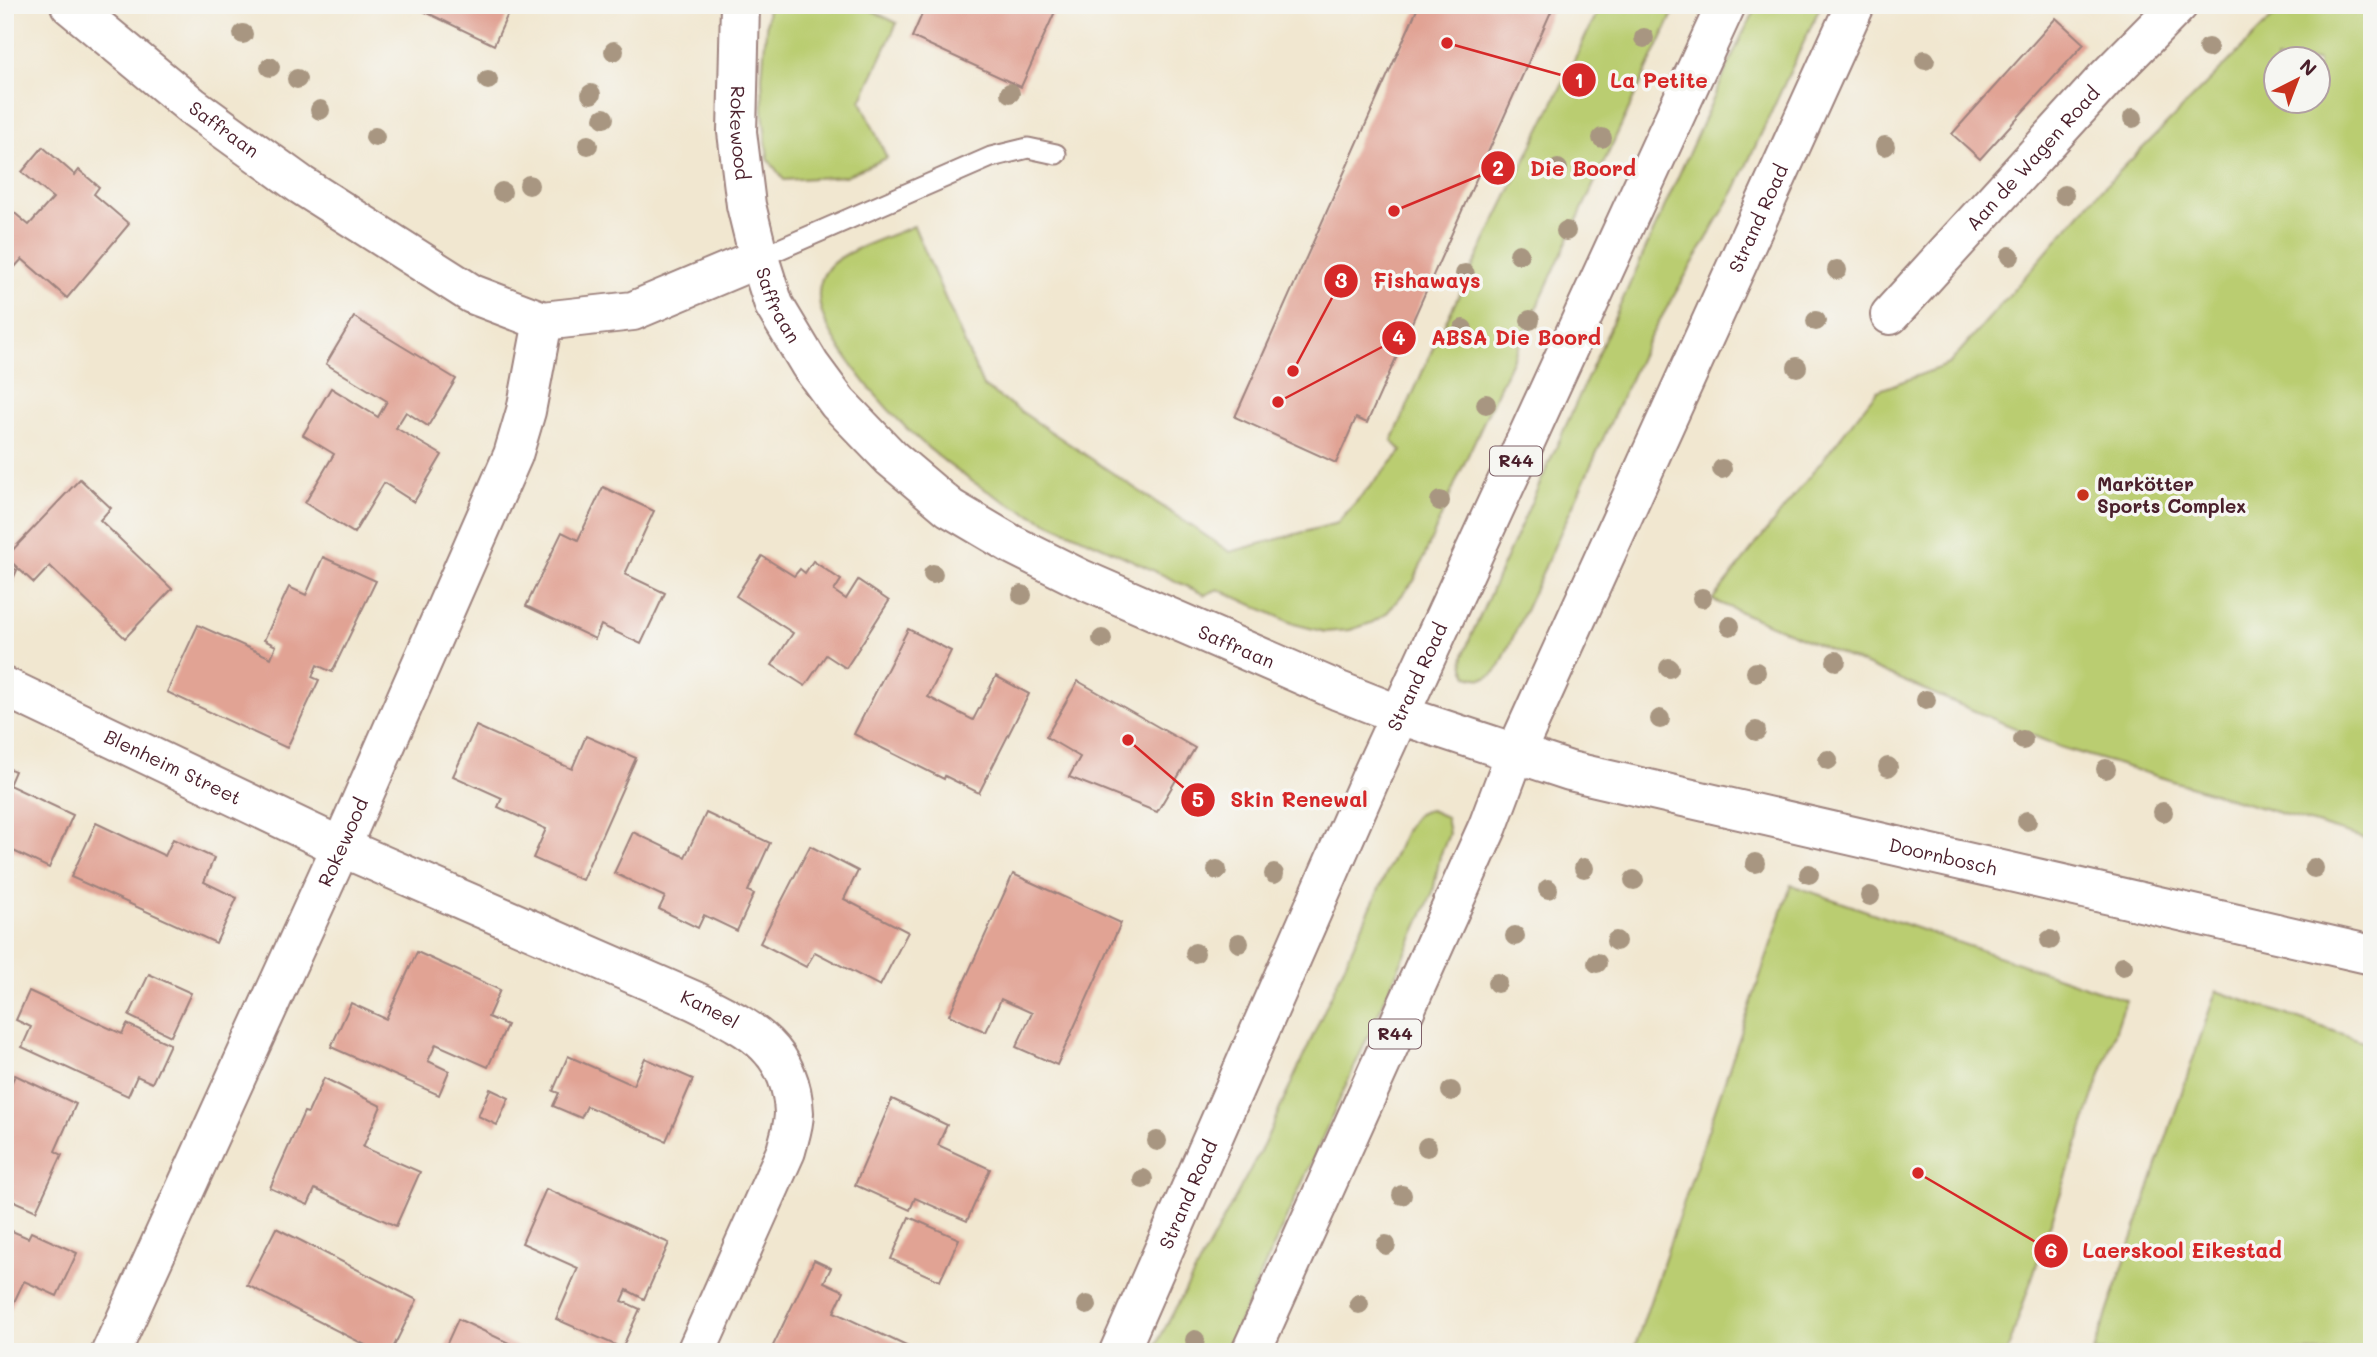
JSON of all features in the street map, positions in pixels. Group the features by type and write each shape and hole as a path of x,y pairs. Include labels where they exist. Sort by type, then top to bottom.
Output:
{"street":[{"name":"Saffraan","path":"70,5 192,106 301,185 472,293 543,321 633,311 759,258 774,305 810,365 838,403 891,458 950,508 1011,544 1082,579 1339,691 1515,754"},
{"name":"Rokewood","path":"740,5 737,132 746,205 759,258"},
{"name":"Strand Road","path":"1119,1352 1400,715 1726,5"},
{"name":"Strand Road","path":"1251,1352 1488,826 1515,754 1855,5"},
{"name":"Aan de Wagen Road","path":"1891,315 2105,79 2178,5"},
{"name":"Rokewood","path":"111,1352 341,847 513,455 526,411 543,321"},
{"name":"Blenheim Street","path":"5,687 341,847"},
{"name":"Doornbosch","path":"1515,754 1570,771 2372,955"},
{"name":"Kaneel","path":"341,847 695,1001 744,1027 772,1050 788,1077 794,1116 786,1151 696,1352"}],"lane":[{"path":"759,258 991,157 1028,148 1056,154"}],"green space":[{"path":"768,5 860,5 897,23 861,101 887,158 845,176 784,180 768,159 763,112 762,77"},
{"path":"1601,5 1677,5 1457,479 1414,581 1386,614 1371,623 1350,630 1325,632 1294,624 1218,589 1205,595 1006,502 949,465 907,429 853,367 823,317 820,287 829,267 856,249 914,226 983,386 1230,552 1337,523 1402,451 1392,441 1433,348"},
{"path":"1758,5 1821,5 1735,190 1646,344 1500,666 1486,678 1468,676 1463,661 1471,636 1742,35"},
{"name":"Markötter Sports Complex","path":"2285,5 2372,5 2372,841 2060,747 1712,600 1877,391 1949,364 2096,195"},
{"path":"1430,810 1446,817 1449,834 1440,856 1433,892 1226,1352 1152,1352 1264,1144 1406,829 1416,816"},
{"path":"1791,885 2126,1000 2007,1352 1633,1352"},
{"path":"2216,991 2372,1044 2372,1352 2094,1352"}],"building":[{"path":"411,5 512,5 494,45"},
{"path":"926,5 1058,5 1021,87 912,37"},
{"path":"1419,5 1554,5 1367,423 1356,418 1336,463 1235,417"},
{"path":"2056,18 2084,44 1980,159 1952,134"},
{"path":"43,147 75,175 79,170 99,187 94,194 129,224 67,298 22,259 5,278 5,205 29,225 53,198 22,172"},
{"path":"354,317 456,379 428,426 406,412 396,428 442,455 414,502 384,483 354,533 305,503 334,454 303,435 331,388 378,417 387,401 326,364"},
{"path":"80,479 111,508 100,520 172,589 125,638 50,566 34,583 6,557"},
{"path":"603,487 654,511 625,574 665,593 641,644 601,625 595,639 526,606 562,532 578,540"},
{"path":"762,556 794,576 800,569 805,573 813,561 841,580 834,591 846,599 858,580 889,601 846,668 826,655 805,686 772,665 793,633 736,596"},
{"path":"323,557 376,581 332,672 317,665 312,677 319,680 287,748 167,692 198,625 271,658 276,646 264,640 289,587 306,595"},
{"path":"5,565 17,570 5,597"},
{"path":"908,629 951,651 928,697 973,720 996,676 1029,694 979,793 945,776 944,779 854,734"},
{"path":"1078,681 1195,748 1157,812 1069,777 1080,757 1046,737"},
{"path":"476,726 572,769 586,736 636,758 582,880 533,858 546,829 498,807 502,798 453,776"},
{"path":"5,767 15,771 9,785 73,815 49,868 5,847"},
{"path":"706,813 770,843 748,891 754,894 737,931 704,915 698,928 659,909 665,897 614,873 633,832 685,857"},
{"path":"96,823 165,856 173,839 214,858 204,882 237,898 216,943 71,877"},
{"path":"810,846 858,871 844,899 908,932 880,986 815,952 806,967 760,943"},
{"path":"1013,874 1121,923 1057,1065 1016,1047 1032,1013 1001,999 986,1032 949,1015"},
{"path":"417,952 500,990 488,1017 507,1025 488,1067 436,1044 428,1061 449,1071 439,1095 331,1047 351,1003 386,1019"},
{"path":"149,974 191,993 171,1036 129,1016"},
{"path":"29,991 122,1034 127,1024 170,1044 152,1083 137,1076 128,1096 22,1047 31,1027 16,1020"},
{"path":"568,1056 633,1085 645,1058 693,1079 666,1141 587,1106 581,1118 553,1106 559,1093 553,1091"},
{"path":"15,1075 76,1104 55,1151 62,1155 36,1211 5,1197 5,1097"},
{"path":"324,1078 381,1106 363,1147 420,1172 396,1226 315,1189 308,1205 270,1188 304,1112 308,1113"},
{"path":"490,1089 509,1098 497,1125 478,1116"},
{"path":"892,1099 947,1125 938,1145 990,1169 967,1221 915,1198 910,1210 855,1185"},
{"path":"546,1189 669,1243 644,1299 627,1290 622,1301 640,1309 622,1348 556,1319 578,1268 522,1243"},
{"path":"909,1217 959,1239 940,1281 891,1259"},
{"path":"5,1228 28,1238 31,1232 77,1253 57,1296 24,1281 5,1321"},
{"path":"276,1228 417,1300 391,1352 379,1352 247,1285"},
{"path":"814,1260 831,1268 824,1282 844,1291 834,1312 919,1352 770,1352"},
{"path":"458,1319 528,1352 443,1352"}],"place":[{"name":"La Petite","path":"1447,43"},
{"name":"Die Boord","path":"1394,211"},
{"name":"Fishaways","path":"1293,371"},
{"name":"ABSA Die Boord","path":"1278,402"},
{"name":"Markötter Sports Complex","path":"2083,495"},
{"name":"Skin Renewal","path":"1128,740"},
{"name":"Laerskool Eikestad","path":"1918,1173"}]}
